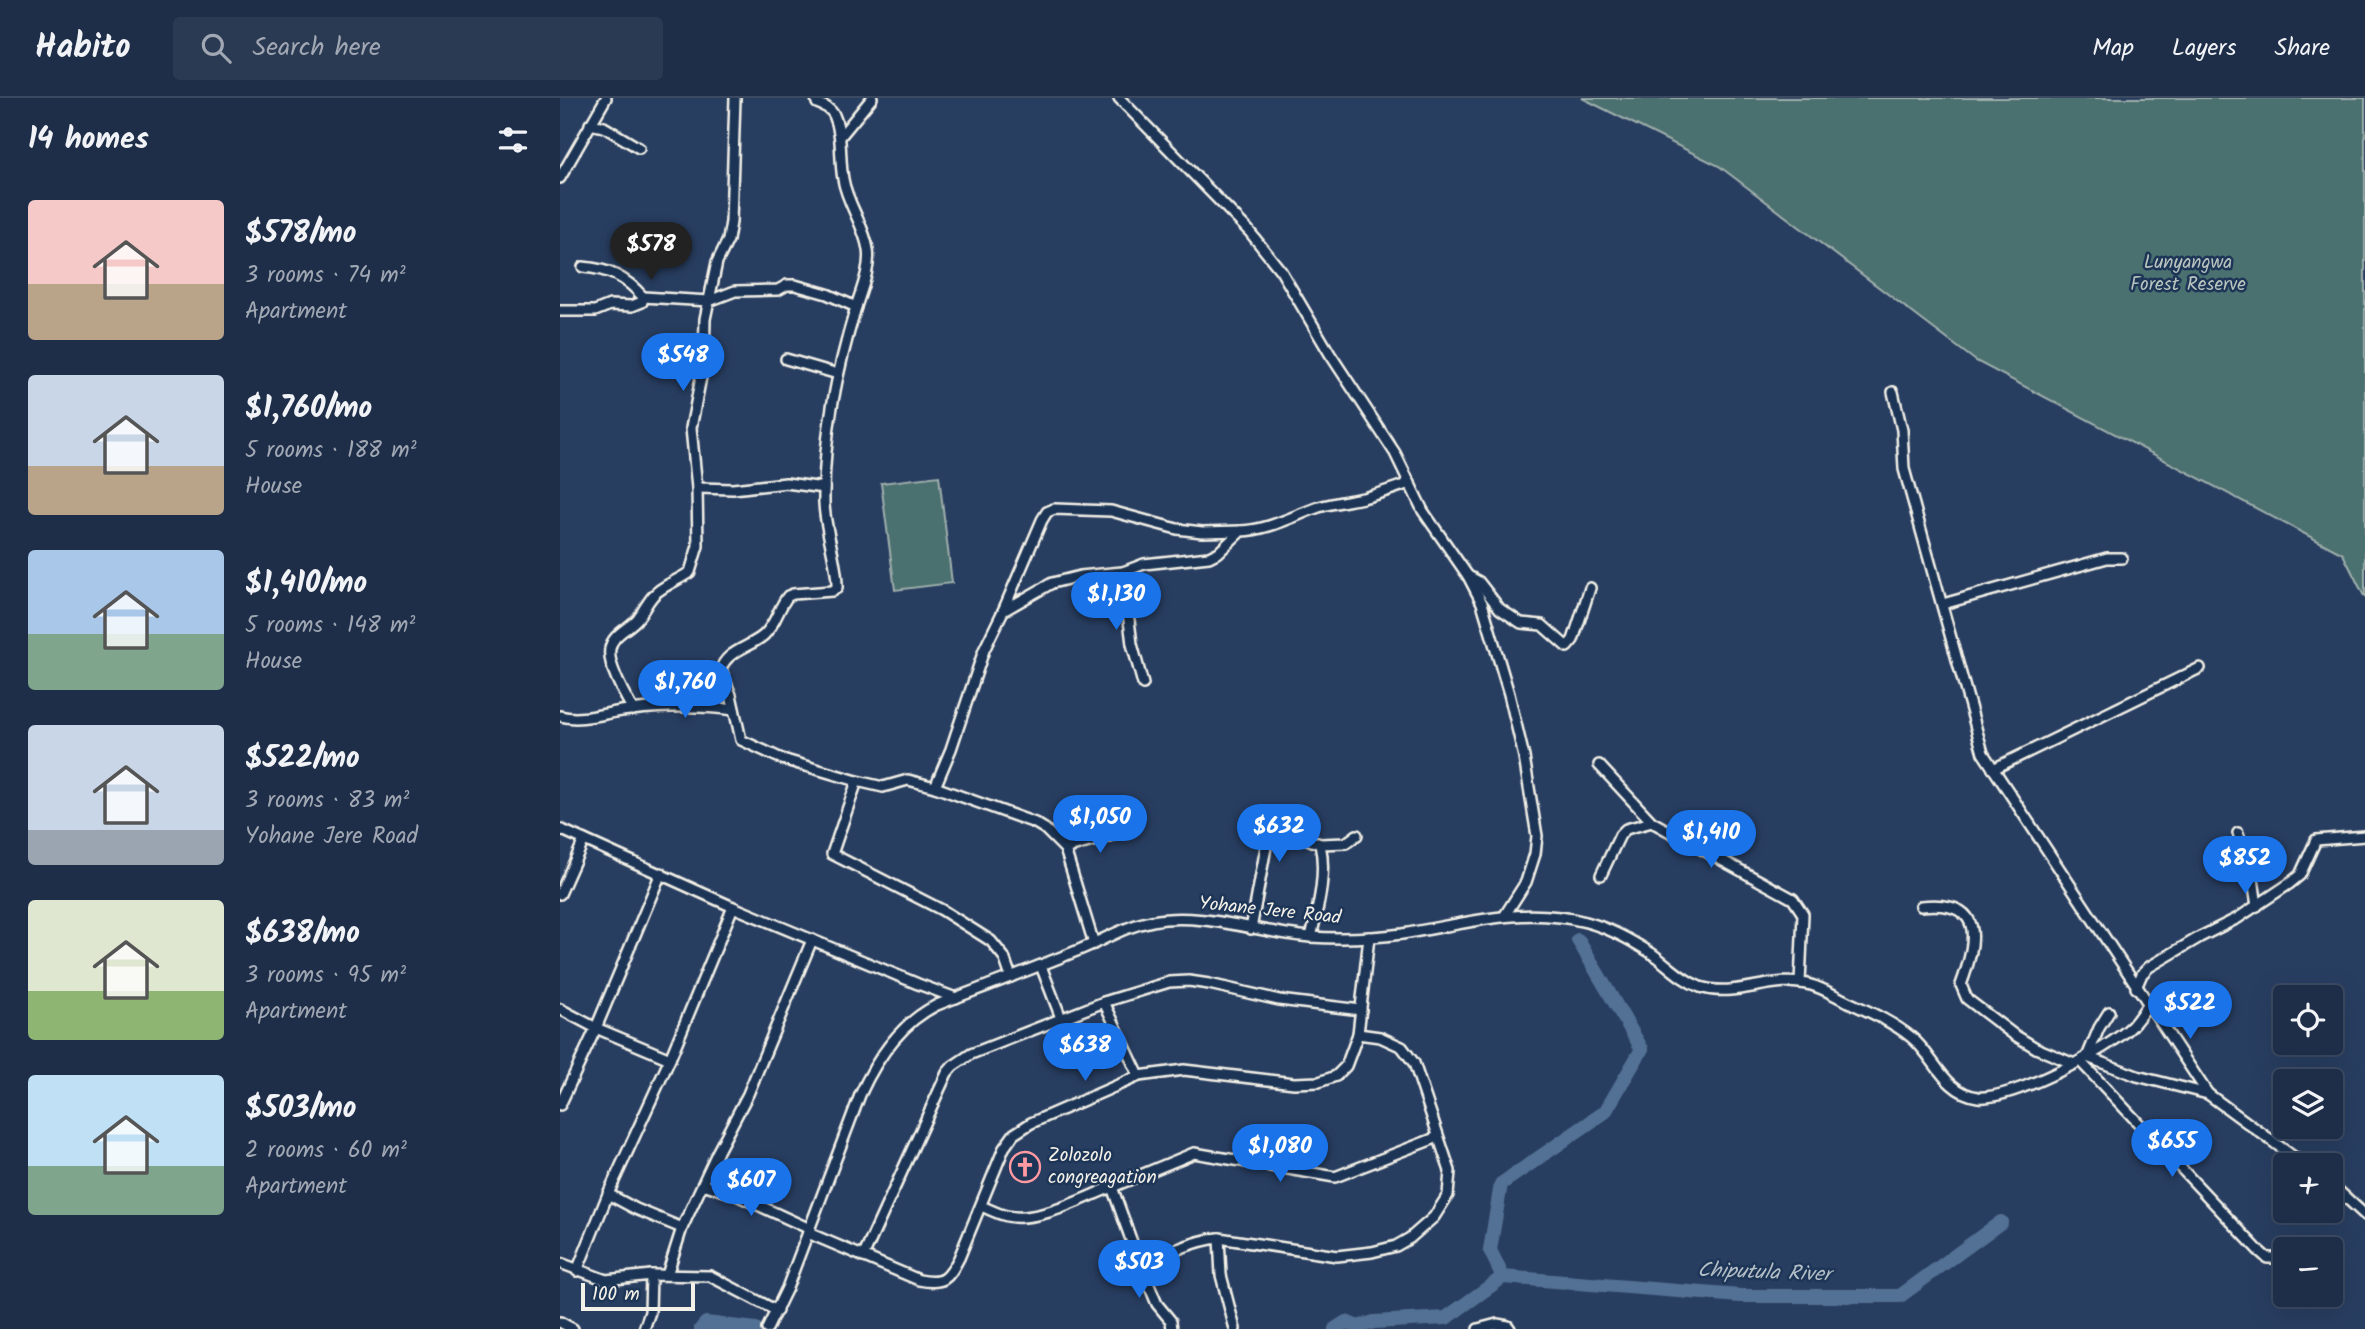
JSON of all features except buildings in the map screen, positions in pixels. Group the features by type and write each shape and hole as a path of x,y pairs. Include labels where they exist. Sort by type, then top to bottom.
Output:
{"street":[{"path":"560,178 606,98"},
{"path":"633,710 617,679 609,654 610,647 617,635 638,617 654,594 690,572 698,542 697,488 691,428 704,362 705,319 717,262 728,240 731,222 735,98"},
{"path":"816,98 817,103 832,111 840,137 843,181 869,250 869,260 838,373 830,422 824,488 827,537 836,588 832,591 788,596 774,624 763,636 726,660 721,670 734,710 738,733 746,744 782,759 872,786 908,780 1035,823 1051,834 1065,849 1094,944"},
{"path":"840,137 872,98"},
{"path":"1119,98 1264,247 1395,453 1423,511 1468,576 1482,603 1509,694 1535,821 1535,854 1526,882 1505,915"},
{"path":"590,124 604,127 639,148"},
{"path":"583,267 601,268 615,273 634,286 643,297 709,301 735,291 778,290 787,285 795,285 827,294 856,307"},
{"path":"560,312 585,312 610,305 632,306 642,302 643,297"},
{"path":"786,359 838,373"},
{"path":"1894,392 1902,430 1904,469 1983,753 2208,1094 2288,1153"},
{"path":"697,488 733,489 786,483 824,488"},
{"path":"935,787 951,749 984,650 1047,512 1054,509 1111,511 1202,532 1256,531 1323,506 1366,497 1410,483"},
{"path":"1003,611 1052,583 1080,576 1123,572 1144,564 1209,558 1241,531"},
{"path":"1943,604 2107,558 2122,558"},
{"path":"1123,572 1132,644 1143,684"},
{"path":"1468,576 1479,582 1500,609 1521,623 1542,625 1567,647 1573,640 1590,588"},
{"path":"1993,769 2200,668"},
{"path":"560,716 576,719 633,710 697,706 734,710"},
{"path":"1599,765 1652,822 1779,890 1800,907 1803,914 1800,983"},
{"path":"857,781 832,854 942,909 990,941 1004,957 1011,977"},
{"path":"1713,854 1736,817"},
{"path":"1601,875 1620,835 1626,830 1652,822"},
{"path":"560,829 733,907 956,998"},
{"path":"1065,849 1127,831"},
{"path":"1251,929 1268,836 1272,831 1289,832 1320,844 1346,843 1357,835"},
{"path":"2238,833 2252,872 2257,906"},
{"path":"2136,988 2142,974 2149,967 2257,906 2300,875 2316,839 2365,836"},
{"path":"560,894 584,840"},
{"path":"1311,937 1324,868 1320,844"},
{"path":"560,1105 596,1028 660,873"},
{"path":"1921,906 1947,905 1964,915 1973,926 1974,946 1961,985 1967,999 2036,1048 2208,1094"},
{"path":"577,1271 733,907"},
{"name":"Yohane Jere Road","path":"767,1329 777,1311 872,1069 902,1030 926,1010 1041,966 1125,928 1156,920 1190,919 1311,937 1399,934 1505,915 1543,915 1586,922 1609,929 1651,953 1685,979 1702,988 1731,990 1765,984 1811,985 1891,1022 1924,1048 1939,1072 1957,1090 1975,1097 1991,1097 2014,1090 2080,1061 2131,1027 2148,1004"},
{"path":"703,1184 734,1195 863,1257 919,1280 937,1283 950,1275 1004,1148 1021,1128 1139,1076 1184,1070 1294,1083 1319,1082 1336,1076 1346,1066 1358,1034 1369,937"},
{"path":"667,1275 682,1228 748,1094 812,940"},
{"path":"1041,966 1061,1018"},
{"path":"863,1257 947,1073 953,1066 986,1047 1104,1002 1169,982 1189,981 1279,1000 1361,1010"},
{"path":"1104,1002 1139,1076"},
{"path":"560,1009 596,1028 670,1059"},
{"path":"2080,1061 2109,1012"},
{"path":"1138,1259 1152,1258 1200,1239 1220,1238 1337,1256 1372,1252 1396,1246 1410,1238 1434,1217 1448,1195 1450,1171 1414,1063 1402,1047 1380,1037 1358,1034"},
{"path":"2080,1061 2258,1250 2267,1258 2273,1258"},
{"path":"981,1206 1007,1216 1027,1217 1053,1210 1194,1153 1335,1177 1438,1137"},
{"path":"1112,1187 1157,1304 1171,1321 1172,1329"},
{"path":"608,1194 682,1228"},
{"path":"2343,1195 2365,1215"},
{"path":"1220,1238 1221,1275 1235,1329"},
{"path":"560,1263 607,1280 651,1275 710,1276 777,1311"},
{"path":"644,1329 650,1312 651,1275"},
{"path":"560,1322 573,1329"},
{"path":"1478,1329 1497,1324 1510,1329"}],"green space":[{"name":"Lunyangwa Forest Reserve","path":"1582,98 2365,98 2365,598 2343,554 1976,361 1719,166"},
{"path":"939,476 952,583 895,590 881,483"}],"waterway":[{"name":"Chiputula River","path":"1503,1277 1490,1250 1501,1184 1605,1112 1642,1049 1578,940"},
{"name":"Chiputula River","path":"1335,1329 1346,1322 1358,1327 1374,1322 1446,1318 1503,1277 1740,1296 1900,1296 2001,1222"},
{"name":"Chiputula River","path":"701,1329 706,1323 756,1329"}],"place":[{"name":"Zolozolo congreagation","path":"1025,1167"}]}
